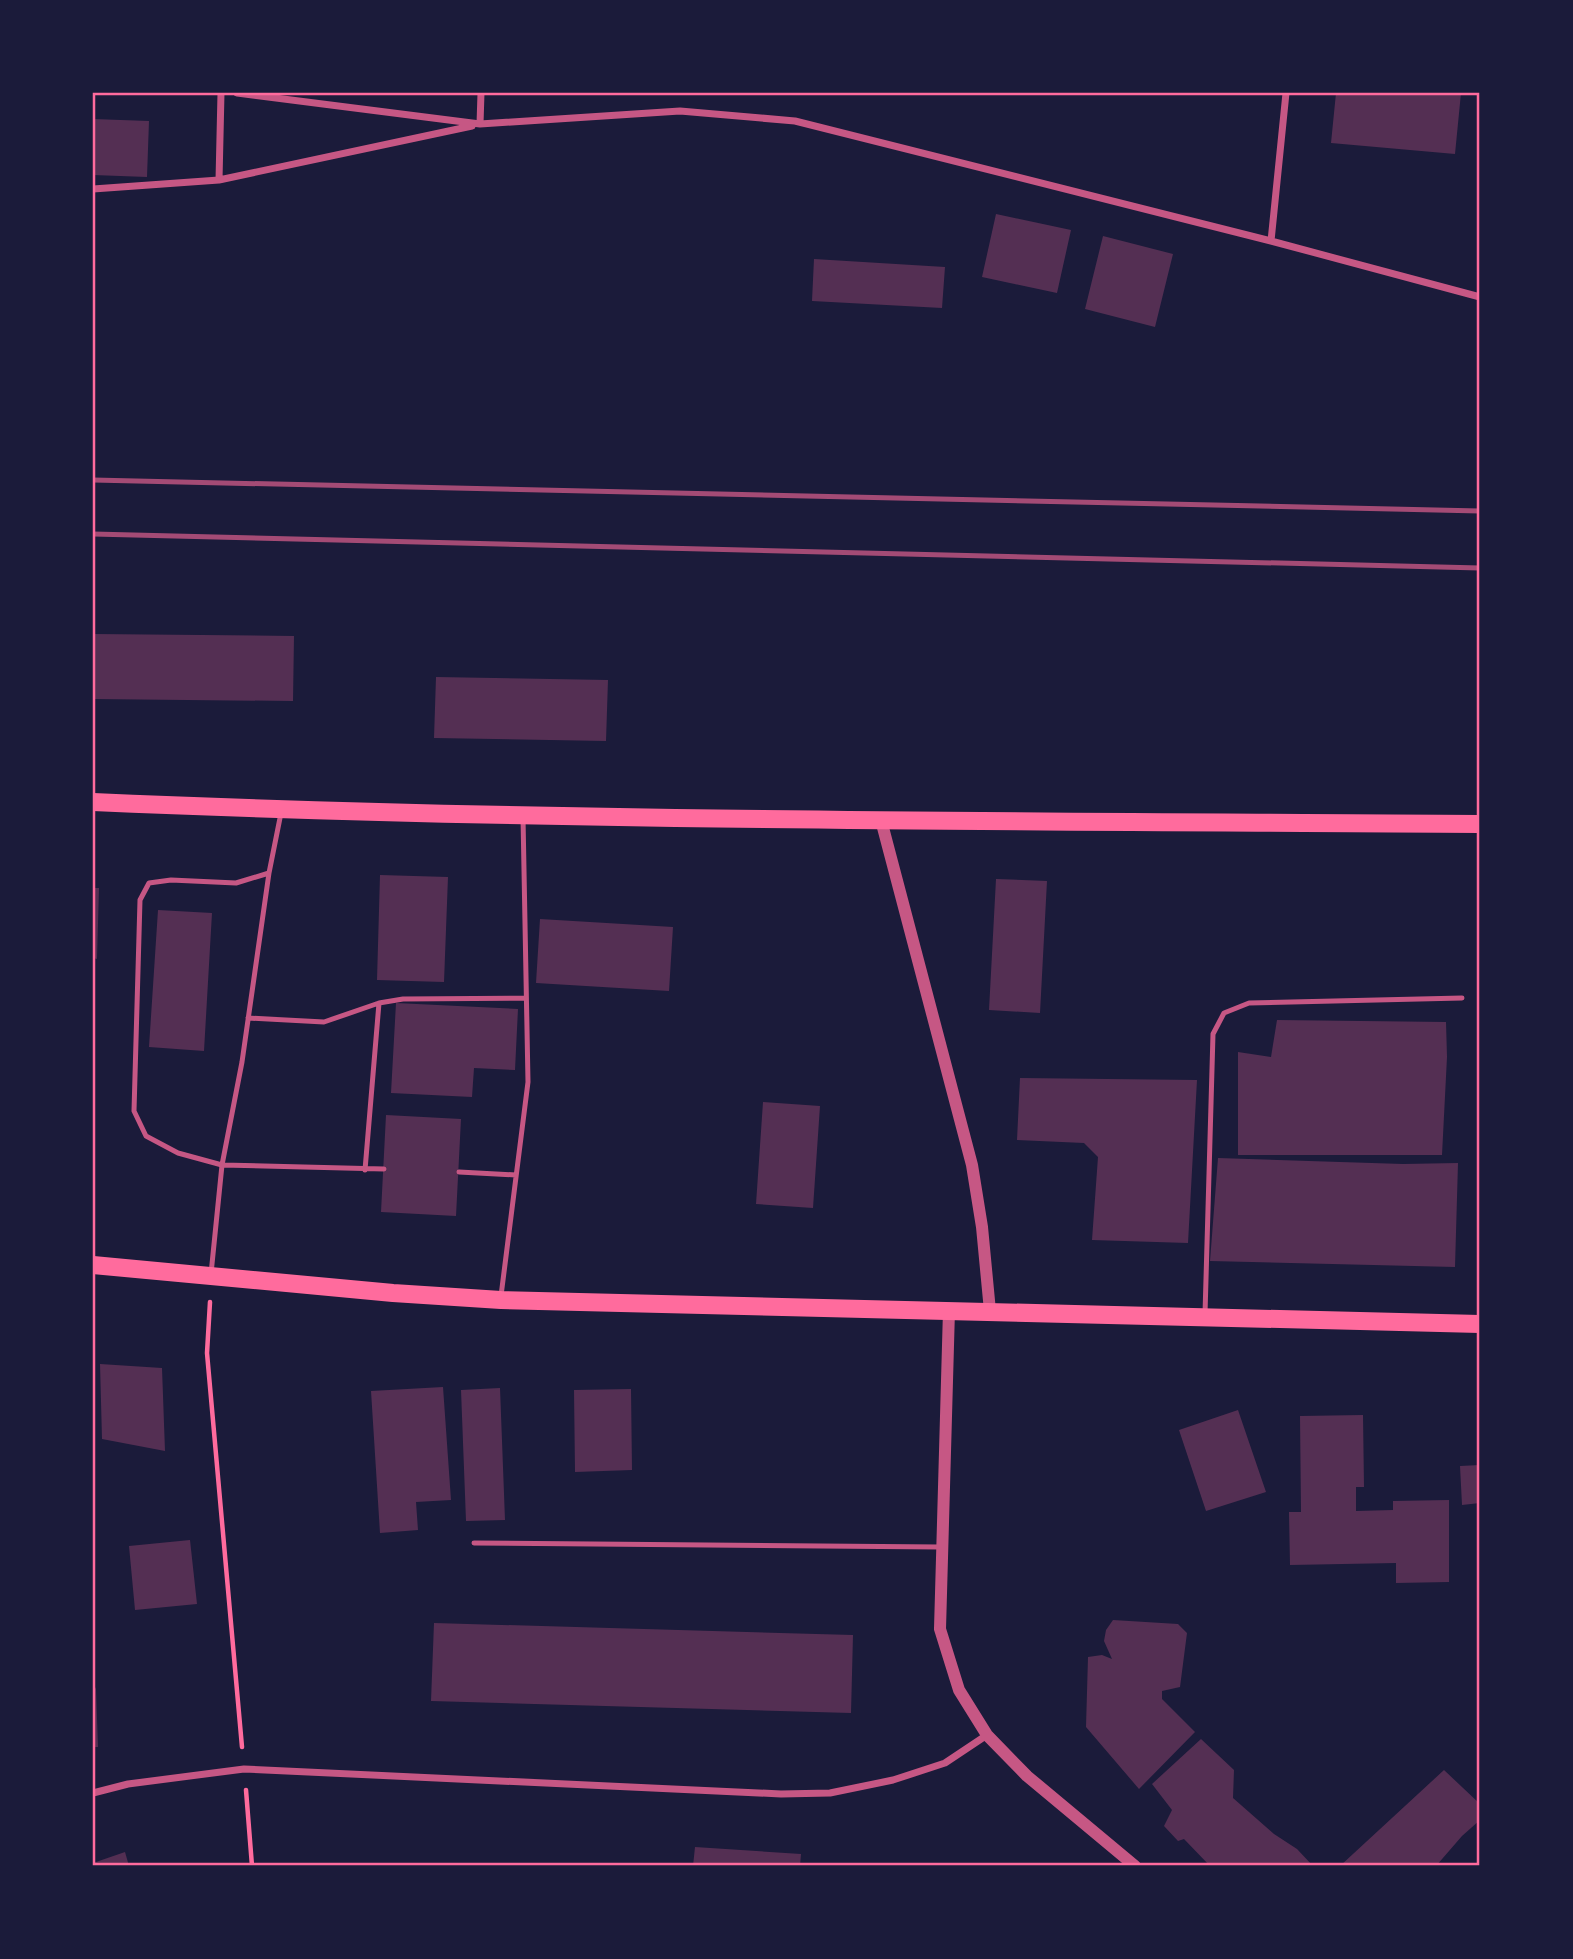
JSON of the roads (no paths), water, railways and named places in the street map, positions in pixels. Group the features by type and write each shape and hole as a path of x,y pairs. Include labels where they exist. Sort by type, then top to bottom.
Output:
{"main road":[{"path":"93,802 282,810 881,820 1480,824"},
{"path":"93,1265 393,1293 501,1300 1480,1324"}],"street":[{"path":"219,180 221,93"},
{"path":"237,93 480,124"},
{"path":"480,124 481,93"},
{"path":"1271,241 1286,93"},
{"path":"93,190 219,180 480,124 680,111 794,121 1271,241 1480,297"},
{"path":"881,820 972,1166 982,1227 990,1311"},
{"path":"949,1310 940,1629 960,1690 987,1735 1027,1776 1135,1866"},
{"path":"93,1793 128,1784 244,1769 781,1794 830,1793 893,1780 945,1763 987,1735"}],"lane":[{"path":"211,1276 222,1165 242,1062 269,873 282,810"},
{"path":"501,1300 527,1083 523,814"},
{"path":"269,873 236,883 171,880 149,883 139,900 134,1111 146,1136 178,1153 222,1165 384,1169"},
{"path":"248,1017 324,1022 379,1003 403,999 526,998"},
{"path":"1205,1318 1213,1034 1224,1013 1248,1003 1462,998"},
{"path":"365,1170 379,1003"},
{"path":"458,1172 516,1175"},
{"path":"474,1544 943,1547"}],"railway":[{"path":"93,480 1480,511"},
{"path":"93,534 1480,568"}]}
